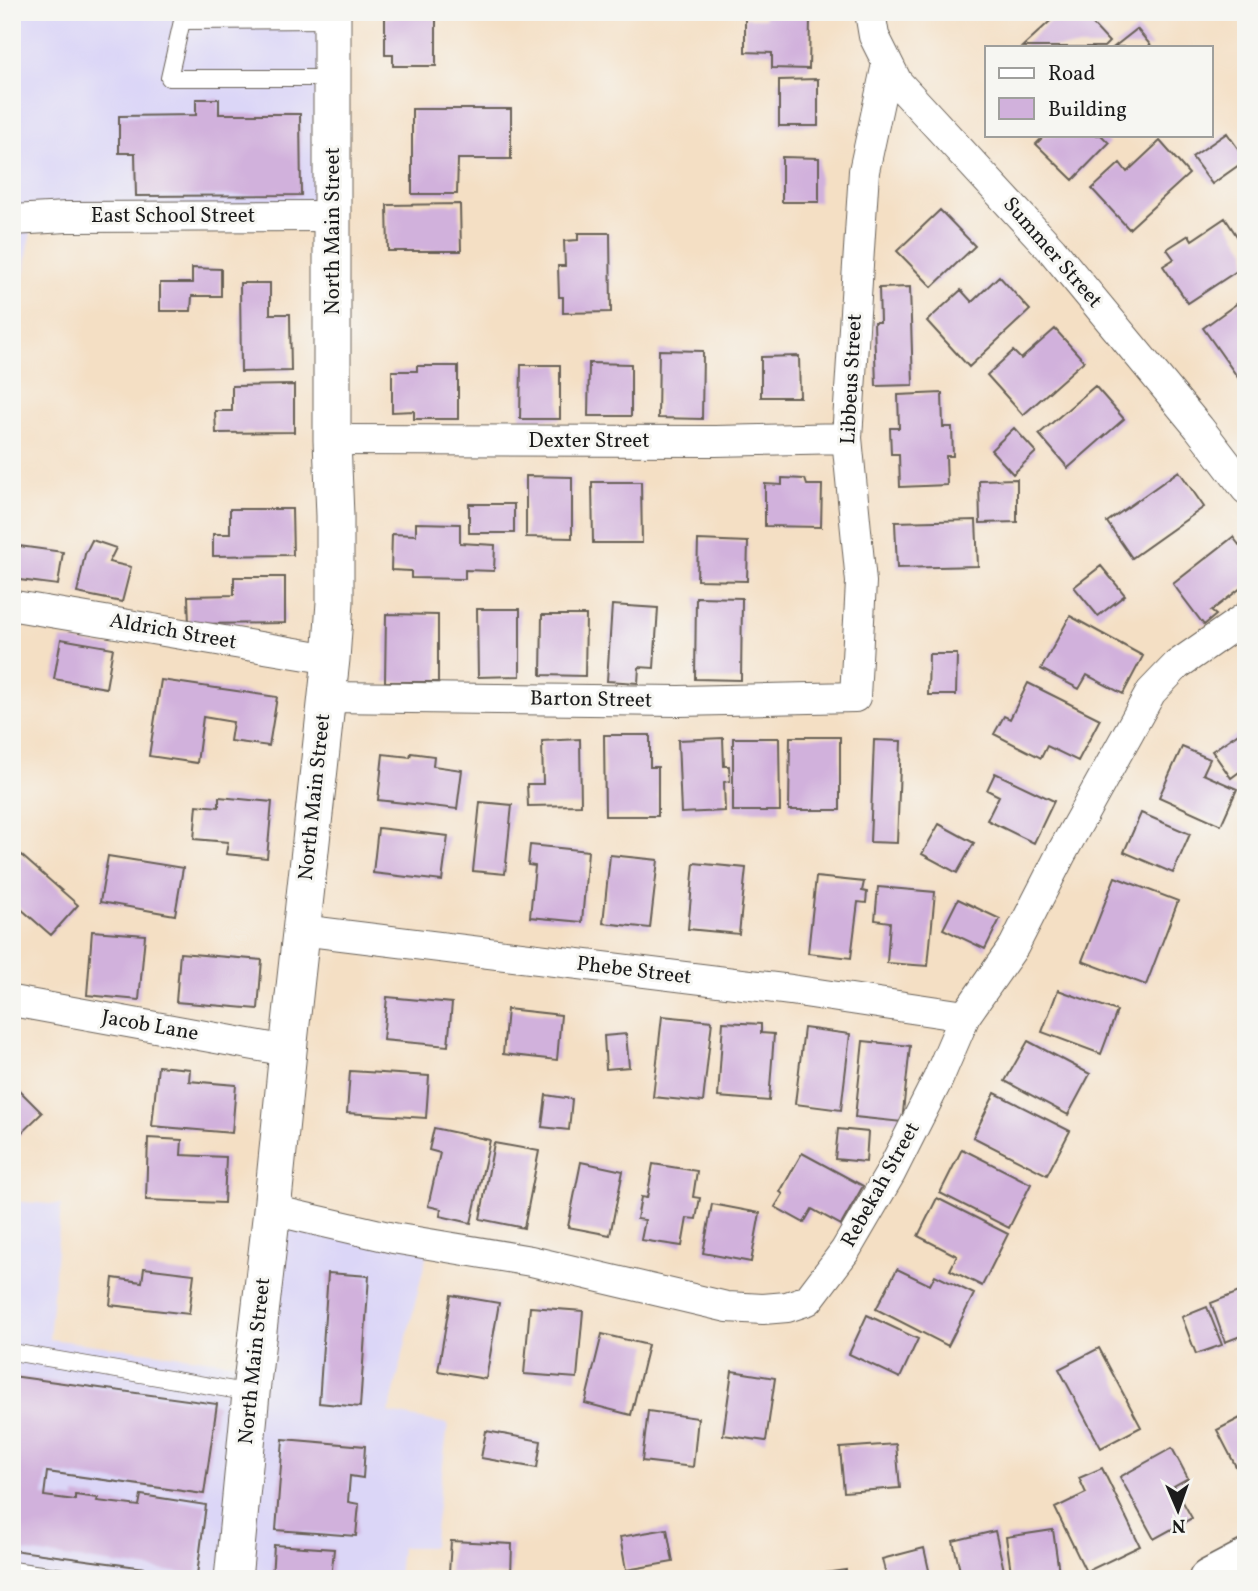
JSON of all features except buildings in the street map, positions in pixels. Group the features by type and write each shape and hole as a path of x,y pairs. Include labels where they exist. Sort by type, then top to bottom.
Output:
{"main road":[{"path":"1208,1579 1246,1559"}],"street":[{"name":"Summer Street","path":"870,12 874,36 897,82 1052,250 1246,489"},
{"name":"North Main Street","path":"233,1579 331,659 335,578 332,440 332,16"},
{"name":"Libbeus Street","path":"855,697 861,582 846,438 864,171 887,64"},
{"name":"East School Street","path":"12,220 67,217 333,216"},
{"name":"Dexter Street","path":"332,440 715,441 846,438"},
{"name":"Aldrich Street","path":"15,606 331,659"},
{"name":"Rebekah Street","path":"272,1210 393,1238 531,1261 727,1307 787,1307 808,1300 845,1251 890,1174 965,1016 1014,946 1061,854 1151,692 1178,666 1246,617"},
{"name":"Barton Street","path":"326,697 679,701 855,697"},
{"name":"Phebe Street","path":"301,930 777,988 965,1016"},
{"name":"Jacob Lane","path":"12,1001 288,1051"}],"lane":[{"path":"332,16 182,21 169,78 333,78"},
{"path":"12,1352 251,1393"},
{"path":"12,1570 78,1579"}],"shaded area":[{"path":"12,12 335,12 336,220 32,224 12,337"},
{"path":"12,1201 61,1205 49,1339 254,1365 265,1215 428,1249 389,1413 448,1424 433,1547 401,1547 398,1579 12,1579"}]}
